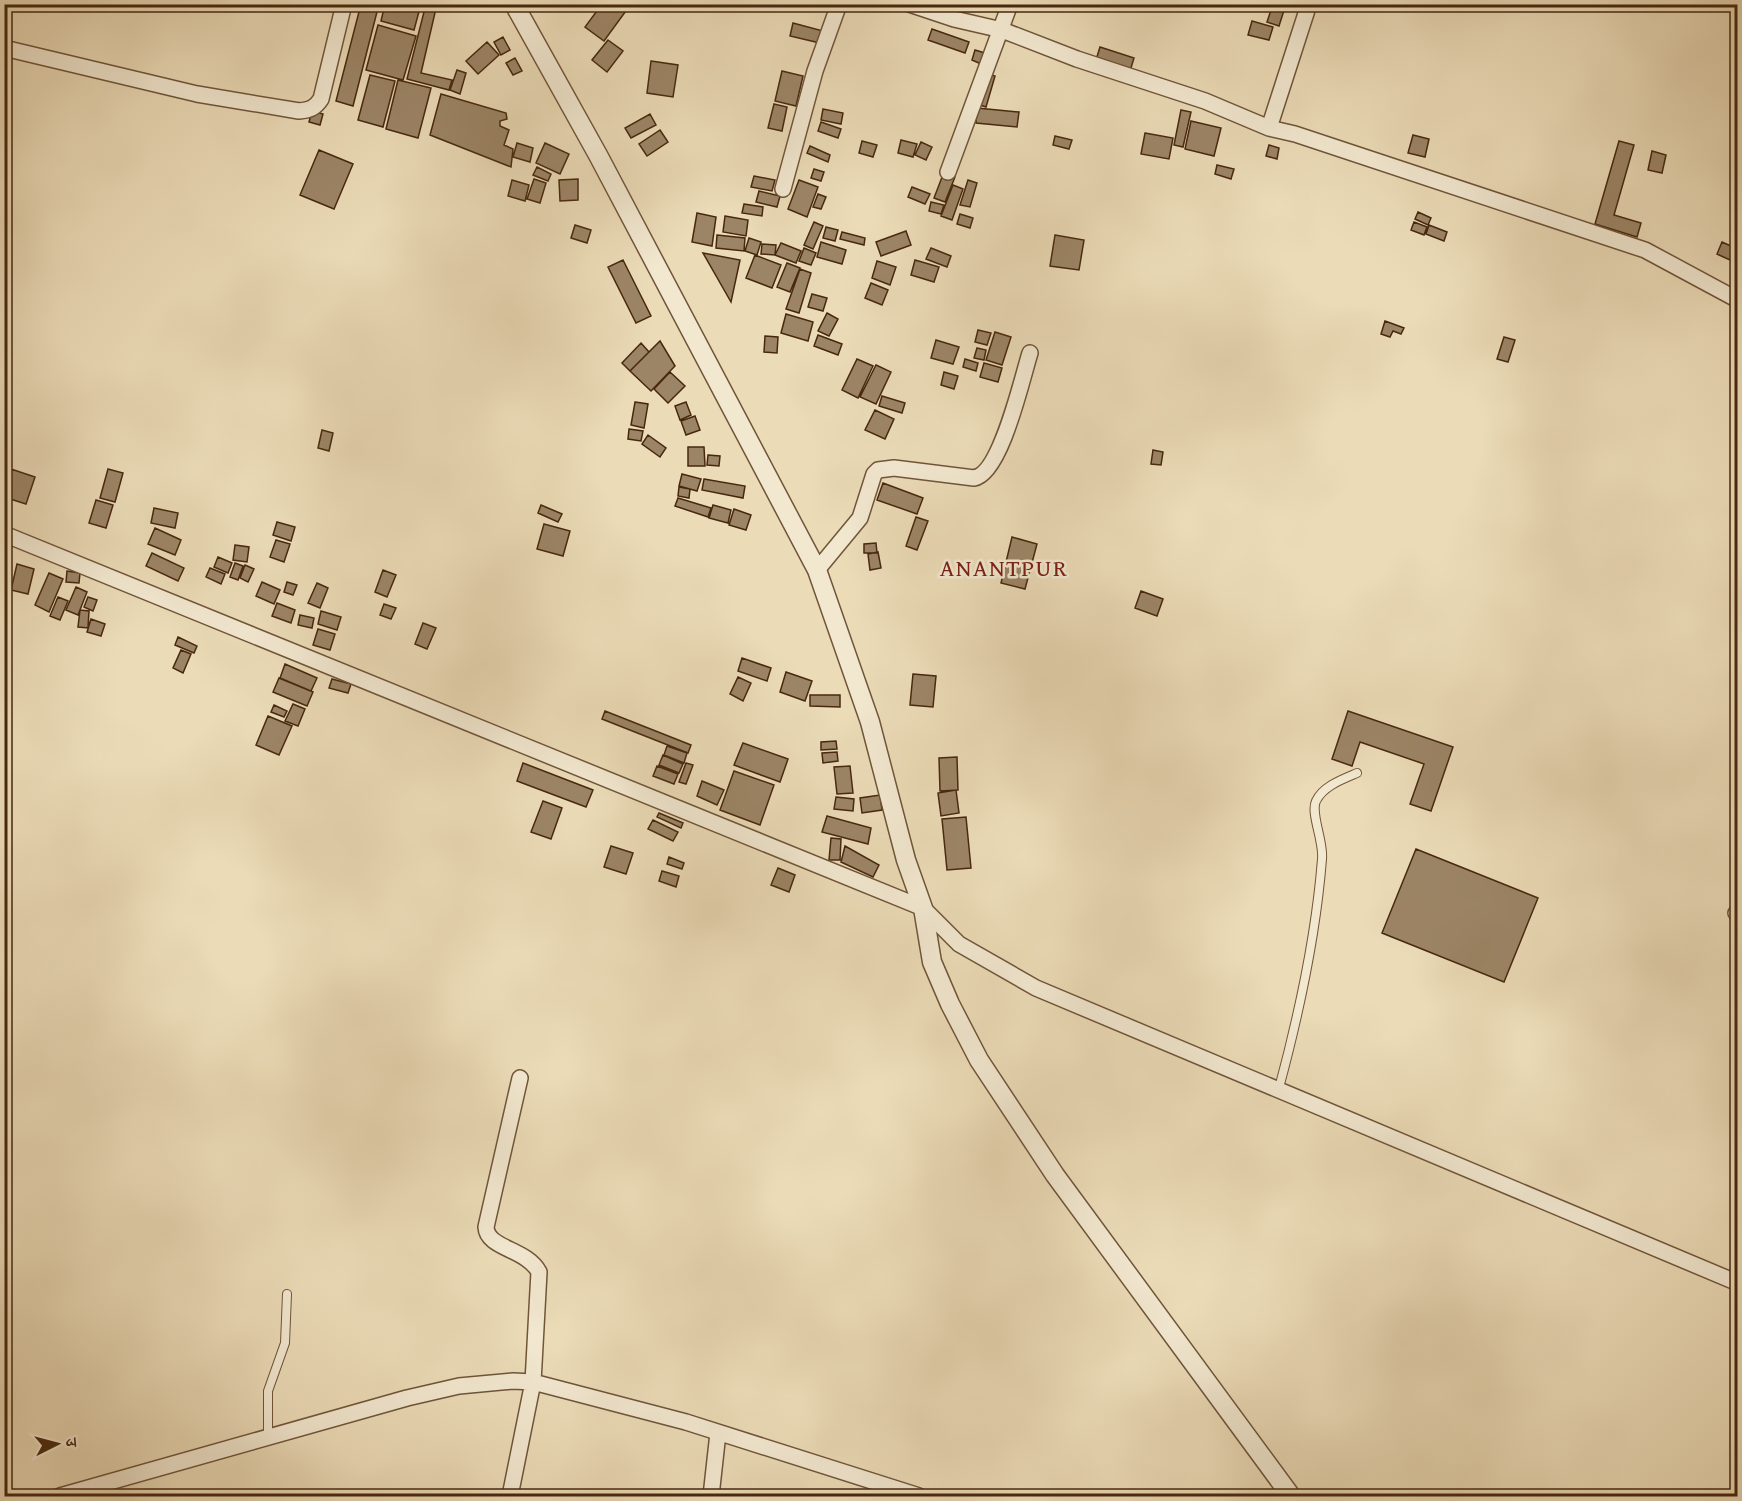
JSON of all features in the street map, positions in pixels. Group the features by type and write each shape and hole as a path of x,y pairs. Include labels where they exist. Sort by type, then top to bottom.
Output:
{"street":[{"path":"4,48 197,94 299,111 309,110 321,99 344,4"},
{"path":"514,4 598,155 817,570 870,722 906,860 923,908 932,962 950,1004 979,1060 1055,1175 1291,1497"},
{"path":"783,189 815,71 839,4"},
{"path":"909,4 954,19 1002,30 1077,59 1206,101 1269,128 1306,137 1645,250 1737,300"},
{"path":"948,171 1010,4"},
{"path":"1269,128 1309,4"},
{"path":"817,570 860,518 874,474 878,470 894,468 974,478 986,473 998,452 1030,353"},
{"path":"4,534 923,908 959,944 1036,988 1279,1088 1737,1283"},
{"path":"510,1497 533,1382 539,1272 534,1263 524,1255 491,1240 487,1234 520,1078"},
{"path":"60,1497 268,1436 459,1386 513,1381 533,1382 718,1433 919,1497"},
{"path":"711,1497 718,1433"}],"lane":[{"path":"1279,1088 1294,1033 1321,880 1323,849 1314,813 1314,803 1320,793 1357,773"},
{"path":"268,1436 268,1391 285,1343 287,1294"}],"building":[{"path":"361,4 379,4 353,106 336,101"},
{"path":"385,4 421,4 414,30 381,21"},
{"path":"426,4 437,4 421,73 452,80 449,90 407,79"},
{"path":"602,4 631,4 604,41 585,27"},
{"path":"1273,4 1286,4 1279,26 1267,22"},
{"path":"1252,21 1273,27 1269,40 1248,35"},
{"path":"793,23 823,31 820,43 790,36"},
{"path":"378,25 416,36 403,80 366,70"},
{"path":"932,29 969,42 965,53 928,40"},
{"path":"503,37 510,50 501,55 494,42"},
{"path":"608,40 623,51 607,72 592,60"},
{"path":"487,42 499,55 478,74 466,61"},
{"path":"1100,47 1134,58 1130,71 1096,60"},
{"path":"975,50 985,53 981,64 972,60"},
{"path":"515,58 522,71 513,75 506,63"},
{"path":"651,61 678,65 673,97 647,93"},
{"path":"457,70 466,73 460,94 450,90"},
{"path":"782,71 803,76 796,106 775,101"},
{"path":"987,74 995,76 986,107 977,104"},
{"path":"370,75 395,81 383,127 358,120"},
{"path":"398,80 431,88 418,138 386,129"},
{"path":"441,94 506,113 507,119 500,121 500,126 509,130 504,145 513,149 511,167 430,135"},
{"path":"774,104 787,107 782,131 768,128"},
{"path":"977,108 1019,112 1017,127 976,123"},
{"path":"823,109 843,113 841,124 821,120"},
{"path":"1181,110 1191,112 1183,147 1174,145"},
{"path":"312,111 323,114 320,125 309,122"},
{"path":"650,114 656,125 631,138 625,128"},
{"path":"1191,121 1221,128 1214,156 1185,149"},
{"path":"821,122 841,129 838,138 818,131"},
{"path":"660,130 668,142 647,156 639,144"},
{"path":"1145,133 1173,138 1169,159 1141,154"},
{"path":"1413,135 1429,139 1425,157 1408,153"},
{"path":"1055,136 1072,140 1069,149 1053,145"},
{"path":"901,140 917,144 913,157 898,153"},
{"path":"862,141 877,145 873,157 859,153"},
{"path":"1619,141 1634,145 1614,215 1641,223 1637,237 1595,224"},
{"path":"921,142 932,147 926,160 915,155"},
{"path":"517,143 533,148 530,162 513,157"},
{"path":"545,143 569,154 560,174 536,163"},
{"path":"1269,145 1279,148 1277,159 1266,156"},
{"path":"810,146 830,155 828,162 807,153"},
{"path":"319,150 353,164 334,209 300,195"},
{"path":"1652,151 1666,155 1662,173 1648,170"},
{"path":"1217,165 1234,169 1231,179 1215,174"},
{"path":"537,167 551,174 548,181 533,175"},
{"path":"814,169 824,172 821,181 811,178"},
{"path":"944,172 955,177 945,202 934,198"},
{"path":"754,176 775,180 772,191 751,187"},
{"path":"534,179 546,183 540,203 527,199"},
{"path":"578,179 578,200 560,201 559,180"},
{"path":"512,180 529,185 525,201 508,196"},
{"path":"799,180 818,187 807,217 788,209"},
{"path":"968,180 977,183 970,207 960,205"},
{"path":"953,185 963,189 952,220 941,216"},
{"path":"912,187 930,194 925,204 908,197"},
{"path":"759,191 780,196 777,207 756,202"},
{"path":"818,194 826,197 821,209 813,207"},
{"path":"931,202 944,205 941,214 929,211"},
{"path":"744,204 763,207 762,216 742,213"},
{"path":"1418,212 1431,218 1428,225 1415,219"},
{"path":"697,213 716,217 712,246 692,242"},
{"path":"960,214 973,218 970,228 957,224"},
{"path":"725,216 748,220 746,236 723,232"},
{"path":"814,222 823,226 813,249 804,245"},
{"path":"1414,222 1427,227 1424,235 1411,230"},
{"path":"575,225 591,230 587,243 571,238"},
{"path":"1429,225 1447,232 1444,241 1426,234"},
{"path":"826,227 838,230 835,241 823,238"},
{"path":"906,231 911,245 881,256 876,242"},
{"path":"842,232 865,238 864,245 840,239"},
{"path":"717,235 745,238 744,251 716,248"},
{"path":"1055,235 1084,240 1079,270 1050,266"},
{"path":"749,238 761,242 757,255 745,251"},
{"path":"821,242 846,250 842,264 817,257"},
{"path":"1722,242 1735,248 1730,260 1717,254"},
{"path":"781,243 801,251 796,263 775,255"},
{"path":"762,244 776,245 775,255 761,254"},
{"path":"804,248 816,253 811,265 799,261"},
{"path":"931,248 951,256 947,267 926,259"},
{"path":"703,253 740,260 731,302"},
{"path":"755,255 781,265 772,288 746,278"},
{"path":"623,260 651,316 636,323 608,267"},
{"path":"915,260 939,267 934,282 911,275"},
{"path":"877,261 896,267 890,285 872,278"},
{"path":"787,263 800,268 790,292 777,287"},
{"path":"800,269 811,273 799,313 786,309"},
{"path":"871,283 888,290 882,305 865,298"},
{"path":"812,294 827,298 823,311 808,307"},
{"path":"827,313 838,319 829,336 818,331"},
{"path":"786,314 813,322 808,341 781,333"},
{"path":"1385,321 1404,328 1401,334 1393,331 1390,337 1381,334"},
{"path":"978,330 991,333 987,345 975,342"},
{"path":"995,332 1011,337 1002,365 986,360"},
{"path":"818,335 842,344 838,355 814,346"},
{"path":"765,336 778,337 777,353 764,352"},
{"path":"1504,337 1515,340 1508,362 1497,359"},
{"path":"936,340 959,347 953,364 931,358"},
{"path":"660,341 675,366 651,391 630,371"},
{"path":"641,343 649,352 630,371 622,363"},
{"path":"977,348 986,350 984,360 974,358"},
{"path":"857,359 873,366 858,398 842,390"},
{"path":"965,359 978,363 976,371 963,367"},
{"path":"984,363 1002,368 998,382 980,377"},
{"path":"876,365 891,372 876,404 860,397"},
{"path":"670,372 685,386 668,403 654,389"},
{"path":"944,372 958,376 954,389 941,385"},
{"path":"882,396 905,403 902,413 879,406"},
{"path":"635,402 648,404 644,428 631,425"},
{"path":"686,402 691,415 680,420 675,406"},
{"path":"875,410 894,419 885,439 865,430"},
{"path":"695,416 700,430 686,435 681,421"},
{"path":"629,429 643,431 641,441 628,439"},
{"path":"322,430 333,433 329,451 318,448"},
{"path":"648,435 666,448 660,457 642,444"},
{"path":"688,447 704,447 705,466 688,466"},
{"path":"1153,450 1163,452 1161,465 1151,464"},
{"path":"708,455 720,456 719,466 707,465"},
{"path":"11,469 35,477 26,504 4,497"},
{"path":"108,469 123,473 115,502 100,498"},
{"path":"682,474 701,479 697,491 679,486"},
{"path":"704,479 745,486 743,498 702,490"},
{"path":"883,483 923,498 917,514 877,500"},
{"path":"679,487 690,489 689,498 678,496"},
{"path":"678,498 711,508 708,517 675,506"},
{"path":"96,500 113,505 106,528 89,523"},
{"path":"541,505 562,514 558,522 538,513"},
{"path":"713,505 731,510 728,523 709,518"},
{"path":"154,508 178,513 175,528 151,523"},
{"path":"734,509 751,515 746,530 729,525"},
{"path":"916,517 928,521 917,550 906,546"},
{"path":"277,522 295,527 291,541 273,535"},
{"path":"544,524 570,531 563,556 537,549"},
{"path":"155,528 181,540 175,555 148,544"},
{"path":"1012,537 1037,544 1025,589 1001,583"},
{"path":"276,540 290,544 284,562 270,557"},
{"path":"876,543 877,553 864,553 864,544"},
{"path":"235,545 249,547 247,562 233,560"},
{"path":"878,552 881,568 870,570 868,554"},
{"path":"152,553 184,568 178,581 146,566"},
{"path":"218,557 232,563 228,573 214,567"},
{"path":"235,563 243,566 238,580 230,577"},
{"path":"17,564 34,569 28,594 11,590"},
{"path":"245,565 254,569 248,582 240,578"},
{"path":"210,568 225,574 221,584 206,577"},
{"path":"383,570 396,575 387,597 375,592"},
{"path":"67,571 80,573 79,583 66,582"},
{"path":"49,573 63,579 49,612 35,605"},
{"path":"262,582 280,590 274,604 256,596"},
{"path":"287,582 297,585 293,595 284,592"},
{"path":"317,583 328,588 320,608 308,603"},
{"path":"76,587 87,592 78,615 66,610"},
{"path":"1141,591 1163,599 1157,616 1135,608"},
{"path":"58,597 68,601 60,620 50,616"},
{"path":"88,597 97,600 93,611 84,607"},
{"path":"277,603 295,610 291,623 272,616"},
{"path":"384,604 396,608 391,619 380,615"},
{"path":"80,610 89,611 88,628 78,627"},
{"path":"321,611 341,617 337,630 318,624"},
{"path":"300,615 314,618 312,628 298,625"},
{"path":"91,619 105,624 101,636 87,632"},
{"path":"423,623 436,628 427,649 415,644"},
{"path":"318,629 335,634 330,650 313,645"},
{"path":"178,637 197,646 194,653 175,645"},
{"path":"181,650 191,654 183,673 173,668"},
{"path":"742,658 771,668 767,681 738,671"},
{"path":"285,664 317,678 311,691 280,678"},
{"path":"786,672 812,681 805,701 780,692"},
{"path":"913,674 936,676 933,707 910,705"},
{"path":"738,677 751,683 743,701 730,694"},
{"path":"279,678 313,692 307,706 273,692"},
{"path":"332,679 351,684 348,693 329,688"},
{"path":"810,695 840,695 840,707 810,706"},
{"path":"293,704 305,709 298,726 285,721"},
{"path":"274,705 287,711 284,717 271,712"},
{"path":"605,711 691,745 688,753 602,719"},
{"path":"1348,711 1453,747 1431,811 1410,804 1424,764 1360,742 1352,766 1332,759"},
{"path":"268,716 292,726 279,755 256,745"},
{"path":"836,741 837,749 821,750 821,742"},
{"path":"743,743 788,759 780,782 734,765"},
{"path":"667,746 687,753 684,763 664,755"},
{"path":"837,752 838,761 823,763 822,753"},
{"path":"663,755 683,764 679,773 659,765"},
{"path":"957,757 958,790 940,791 939,758"},
{"path":"523,763 593,790 586,807 517,781"},
{"path":"686,763 693,765 686,784 679,782"},
{"path":"657,766 678,774 674,784 653,776"},
{"path":"850,766 853,793 837,794 834,767"},
{"path":"734,771 774,785 760,825 720,810"},
{"path":"702,781 724,790 717,805 697,796"},
{"path":"956,790 959,813 941,816 938,793"},
{"path":"880,795 882,810 862,813 860,798"},
{"path":"836,797 854,799 853,811 834,809"},
{"path":"543,801 562,808 551,839 531,832"},
{"path":"659,813 683,823 681,828 657,817"},
{"path":"827,816 871,828 868,844 822,832"},
{"path":"966,817 971,868 947,870 942,819"},
{"path":"653,820 678,832 673,841 648,829"},
{"path":"831,838 841,839 840,860 829,860"},
{"path":"611,846 633,853 626,874 604,867"},
{"path":"845,846 879,865 873,877 841,862"},
{"path":"1416,849 1538,898 1504,982 1382,933"},
{"path":"669,857 684,863 682,869 667,864"},
{"path":"778,868 795,875 789,892 771,885"},
{"path":"662,871 679,876 676,887 659,881"}],"district":[{"name":"ANANTPUR","path":"1004,567"}]}
